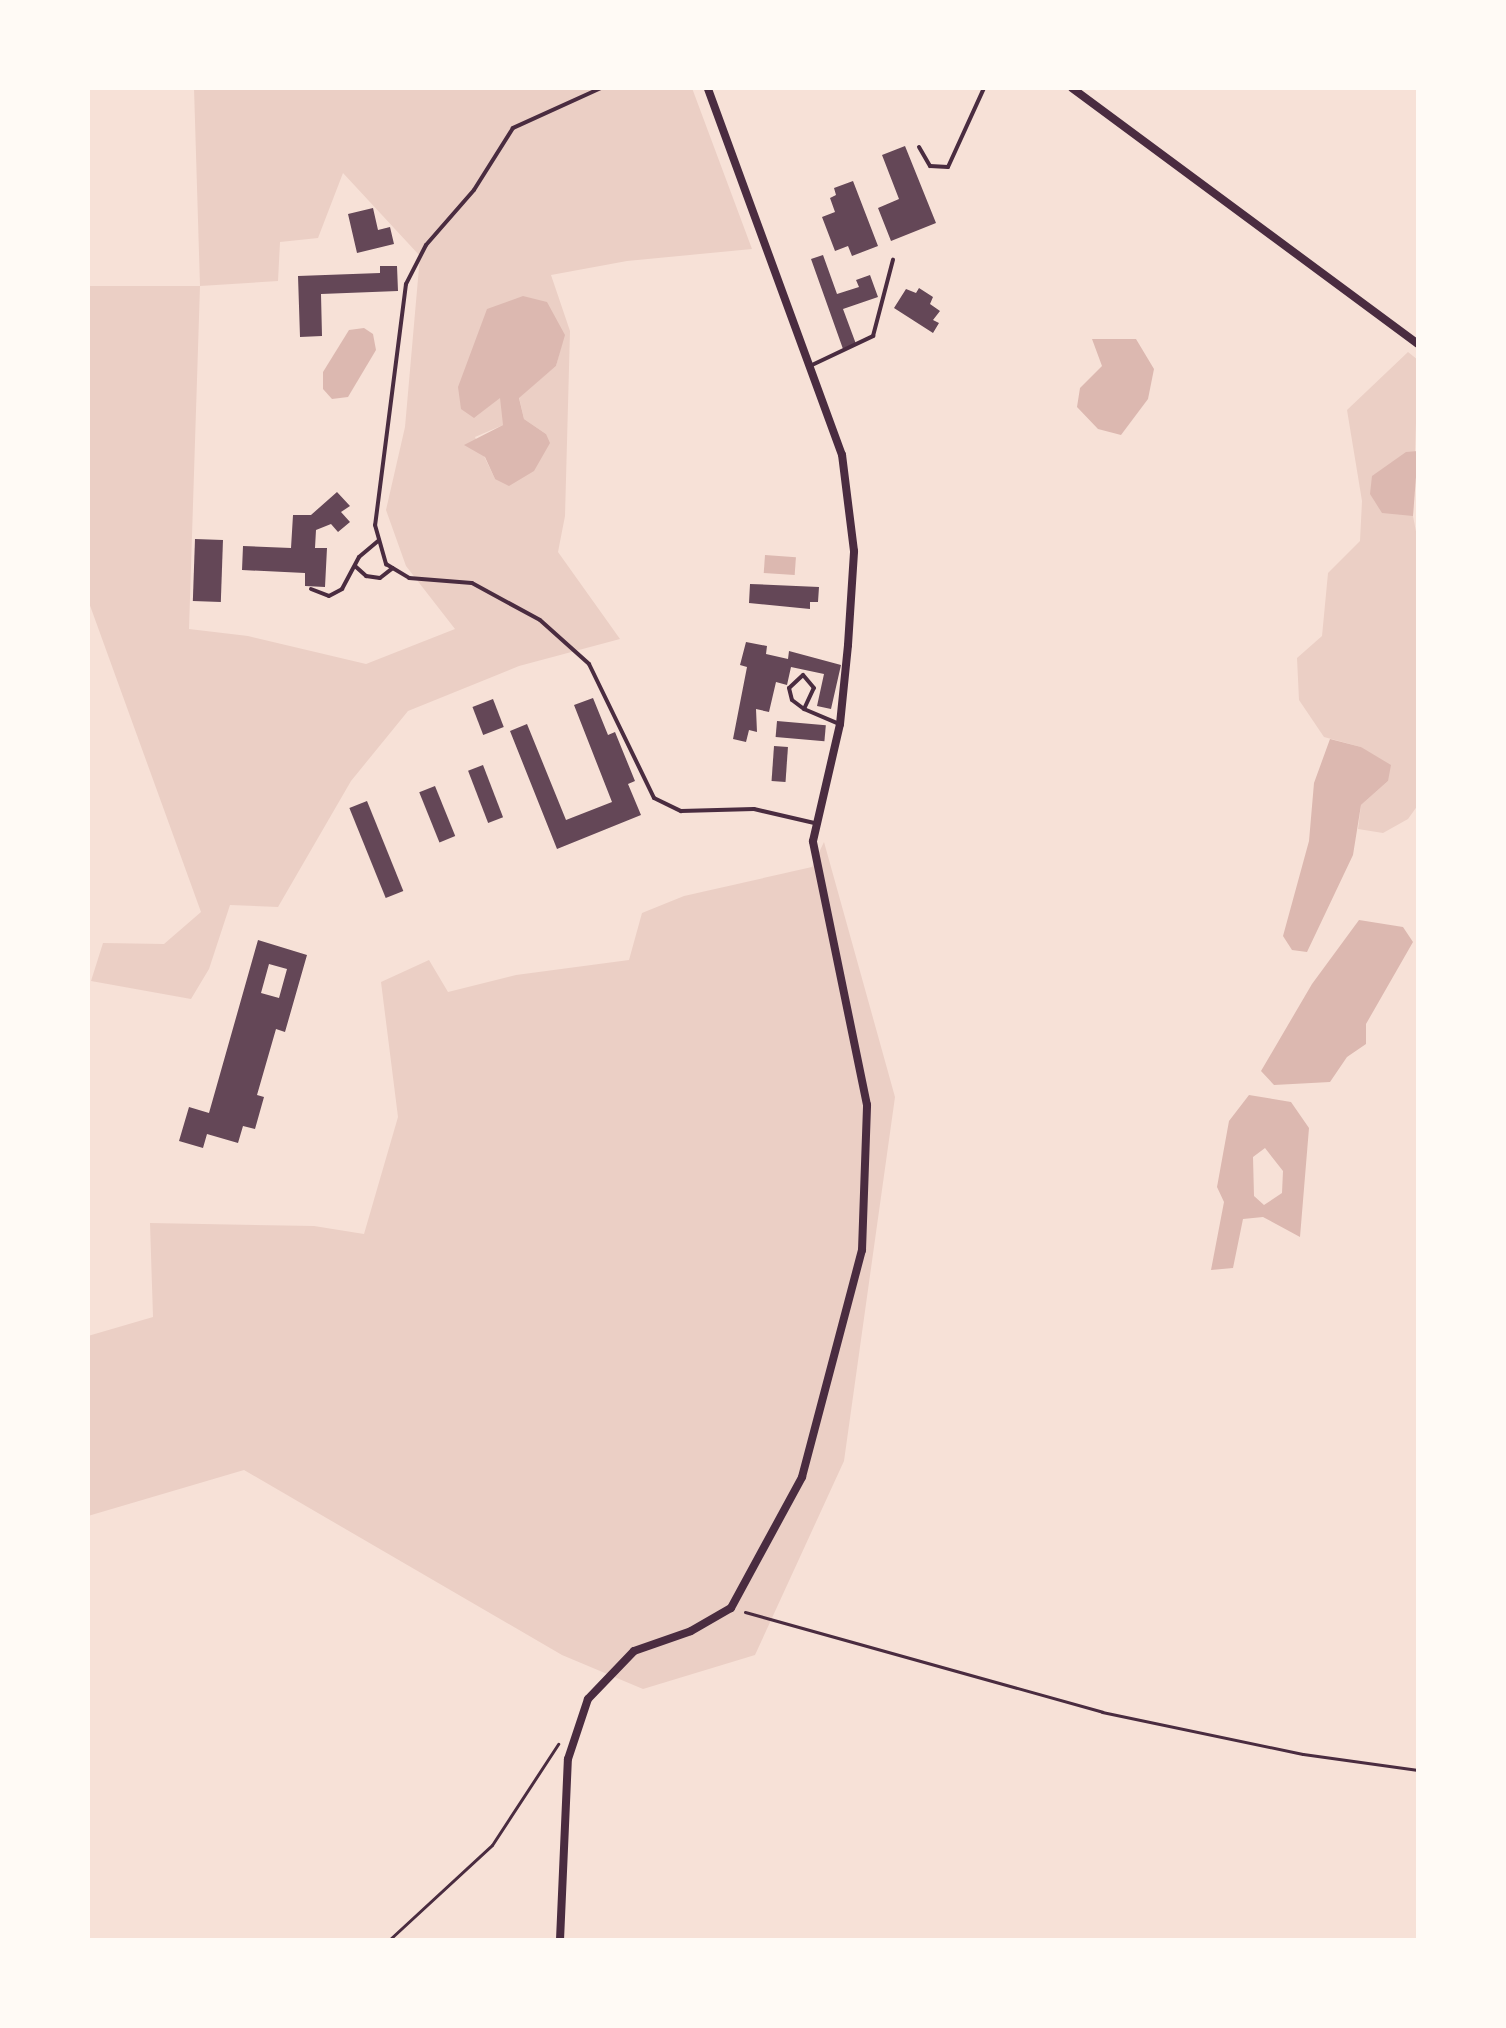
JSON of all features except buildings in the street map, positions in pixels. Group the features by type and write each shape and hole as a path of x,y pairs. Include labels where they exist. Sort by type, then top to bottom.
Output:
{"street":[{"path":"560,1940 568,1759 588,1699 634,1651 691,1631 731,1608 802,1477 862,1250 867,1105 813,841 814,823 840,724 854,551 842,455 708,88"},
{"path":"1072,88 1418,344"}],"lane":[{"path":"601,88 513,128 474,190 426,245 406,284 375,525 379,540 386,564 409,578 472,583 549,629 594,673 654,798 681,811 754,809 814,823"},
{"path":"919,147 930,166 948,167 984,88"},
{"path":"809,366 873,336 893,260"},
{"path":"311,589 329,596 342,589 355,566 379,540"},
{"path":"355,566 366,576 380,578 393,568"},
{"path":"804,709 814,688 803,675 789,688 792,700 804,709 840,724"}],"path":[{"path":"731,1608 1102,1712 1303,1754 1418,1770"},
{"path":"389,1940 492,1845 567,1733"}],"shaded area":[{"path":"194,88 692,88 752,249 627,261 551,275 570,331 565,516 558,552 620,639 519,666 408,711 351,781 278,907 230,905 209,969 191,999 91,981 103,943 164,944 201,912 88,600 88,286 200,286","holes":["343,173 420,256 405,427 386,510 406,566 455,629 366,664 248,636 189,629 200,286 278,281 280,242 318,238","564,335 556,366 519,397 524,419 546,434 495,479 475,437 503,425 506,409 500,397 474,418"]},
{"path":"523,296 547,302 565,335 556,366 519,398 524,419 546,434 550,443 534,471 509,486 495,479 485,457 464,445 503,425 500,398 474,418 461,409 458,387 487,309"},
{"path":"364,328 373,334 376,350 348,397 332,399 323,389 323,372 349,330"},
{"path":"1092,339 1136,339 1154,369 1148,399 1121,435 1098,429 1077,407 1080,388 1102,366"},
{"path":"1408,352 1418,360 1413,516 1418,542 1418,805 1408,819 1383,833 1358,829 1361,805 1388,781 1361,747 1324,737 1299,700 1297,658 1322,636 1328,573 1360,541 1362,501 1347,410"},
{"path":"1418,451 1413,516 1382,513 1370,494 1372,476 1406,452"},
{"path":"765,555 796,557 795,575 764,573"},
{"path":"1330,739 1361,747 1391,765 1388,781 1361,805 1353,855 1307,952 1292,950 1283,936 1309,841 1314,783"},
{"path":"824,842 895,1097 844,1461 755,1655 643,1689 562,1655 244,1470 88,1516 88,1336 153,1317 150,1223 314,1226 364,1234 398,1117 381,982 429,960 448,992 516,975 629,960 642,913 684,896 812,867"},
{"path":"1359,920 1403,927 1413,942 1366,1024 1366,1044 1347,1057 1330,1082 1274,1085 1261,1071 1312,984"},
{"path":"1249,1095 1291,1102 1309,1128 1300,1237 1263,1217 1243,1219 1233,1268 1211,1270 1224,1202 1217,1187 1229,1121","holes":["1265,1148 1283,1171 1282,1193 1264,1205 1254,1196 1253,1157"]}]}
